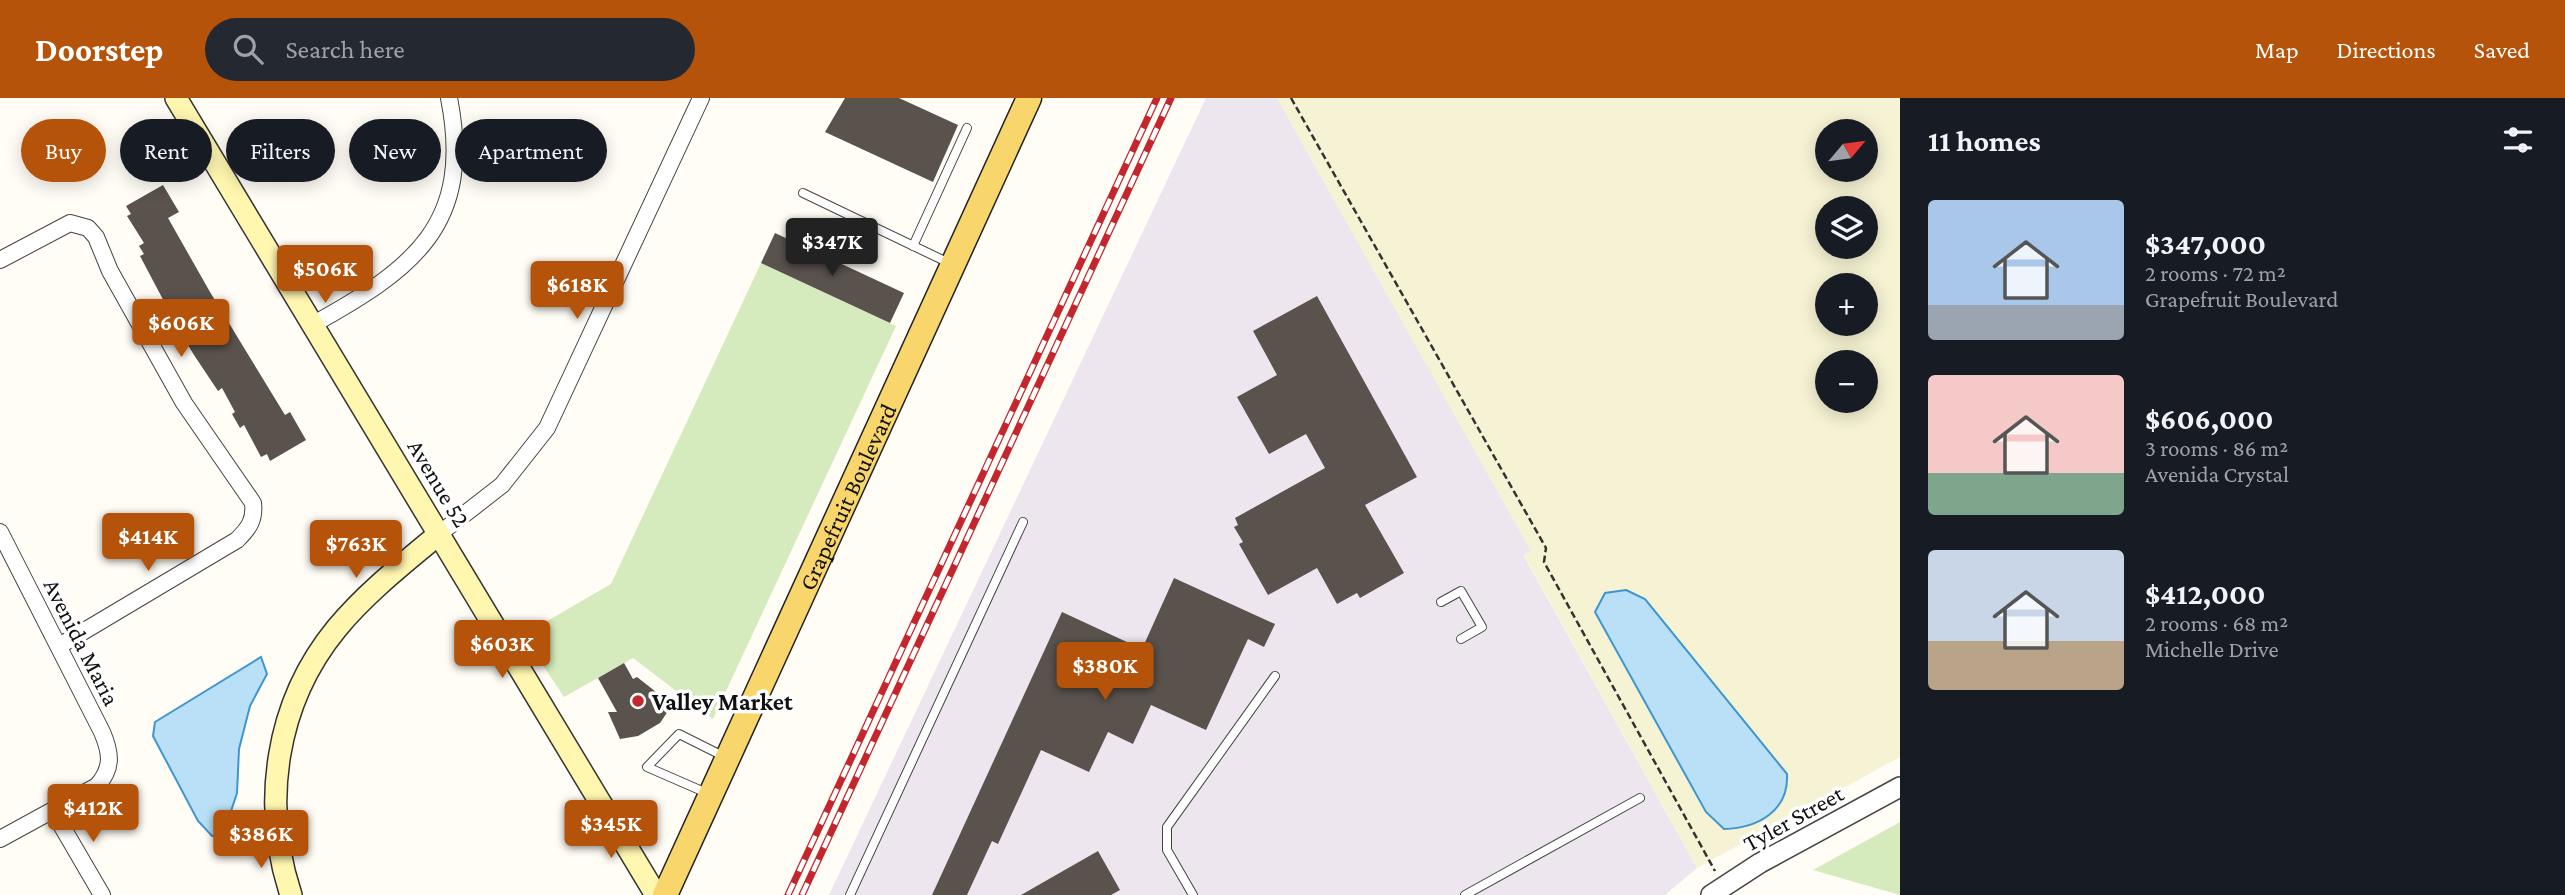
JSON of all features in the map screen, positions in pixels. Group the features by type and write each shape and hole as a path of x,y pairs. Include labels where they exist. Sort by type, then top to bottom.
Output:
{"main road":[{"name":"Avenue 52","path":"176,98 656,895"},
{"name":"Grapefruit Boulevard","path":"665,895 1029,98"},
{"path":"291,895 280,860 275,789 282,736 300,688 337,628 399,568 439,534"}],"street":[{"path":"312,325 391,278 430,235 441,216 455,167 456,136 449,98"},
{"path":"439,534 502,485 547,428 701,98"},
{"path":"0,260 58,228 78,223 96,237 110,271 184,402 210,444 248,492 255,516 248,529 237,540 60,646"},
{"name":"Avenida Maria","path":"0,532 60,646 109,748 110,764 106,776 84,795 53,811"},
{"name":"Tyler Street","path":"1718,890 1900,787"},
{"path":"0,839 53,811 102,895"}],"lane":[{"path":"913,246 967,128"},
{"path":"803,193 953,264"},
{"path":"850,895 1023,522"},
{"path":"1441,602 1461,591 1482,627 1461,639"},
{"path":"1193,895 1167,850 1167,827 1275,676"},
{"path":"711,795 647,768 679,734 727,758"},
{"path":"1465,895 1640,798"}],"path":[{"path":"1292,98 1546,548 1544,562 1718,890"}],"shaded area":[{"path":"1206,98 1277,98 1532,552 1524,556 1697,868 1665,895 829,895"},
{"path":"1277,98 1900,98 1900,757 1697,868 1524,555 1531,551"}],"green space":[{"path":"761,263 896,326 713,719 633,658 564,697 523,635 611,584"},
{"path":"1900,822 1900,895 1813,870"}],"water":[{"path":"1626,590 1645,599 1787,774 1783,798 1769,815 1748,825 1724,829 1706,812 1595,612 1605,593"},
{"path":"261,657 267,674 250,706 239,749 237,793 223,835 212,836 198,821 153,736 155,722"}],"building":[{"path":"845,98 899,98 958,125 933,182 825,132"},
{"path":"163,185 179,212 168,218 285,415 290,412 306,440 270,461 267,454 261,457 244,425 240,428 222,388 218,391 194,355 185,340 189,337 171,307 168,309 140,256 144,254 139,246 144,243 127,216 131,214 126,206"},
{"path":"775,233 904,293 890,323 761,263"},
{"path":"1317,296 1417,477 1365,505 1404,573 1360,598 1357,593 1337,604 1317,568 1268,595 1239,544 1243,542 1234,527 1238,525 1235,518 1325,468 1306,434 1269,454 1237,397 1277,375 1253,331"},
{"path":"1174,578 1275,624 1264,647 1248,639 1206,730 1151,705 1133,744 1108,732 1089,772 1041,750 998,844 992,841 967,895 932,895 1062,612 1142,649"},
{"name":"Valley Market","path":"624,663 633,679 637,677 665,699 662,703 670,708 660,723 638,736 620,739 608,712 617,712 598,678"},
{"path":"1098,851 1120,890 1111,895 1021,895"}],"railway":[{"path":"788,895 1157,98"},
{"path":"802,895 1171,98"}],"place":[{"name":"Valley Market","path":"638,701"}]}
